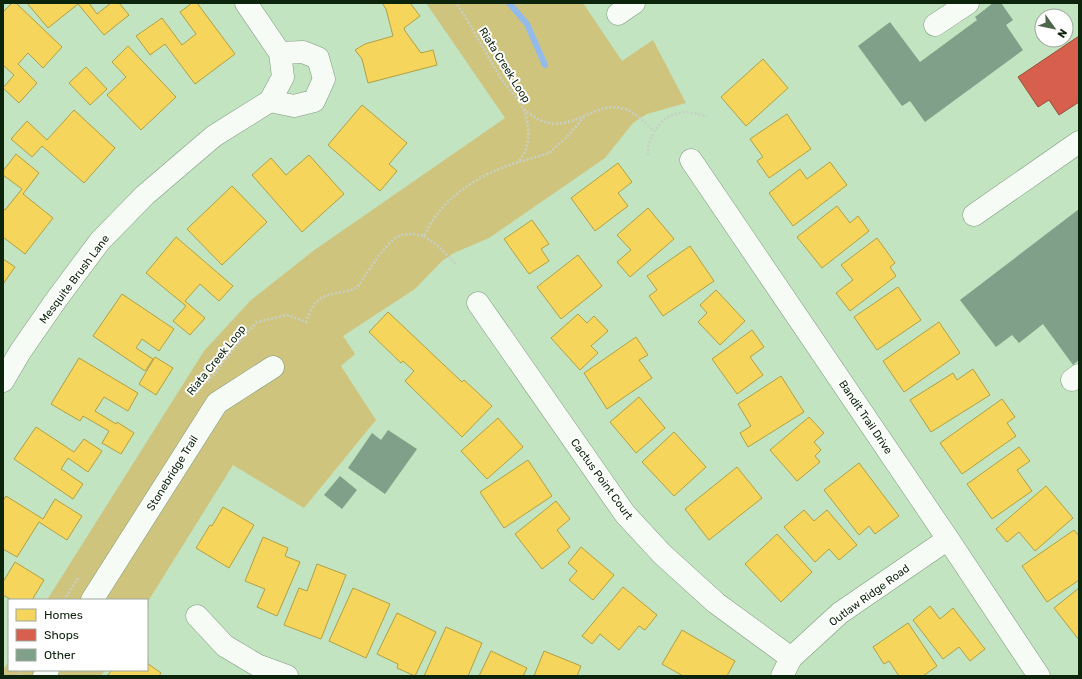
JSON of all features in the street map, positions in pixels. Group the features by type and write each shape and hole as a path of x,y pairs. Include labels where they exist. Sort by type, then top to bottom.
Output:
{"street":[{"path":"246,3 280,53 303,52 318,58 324,79 314,101 294,106 270,101"},
{"path":"935,25 968,3"},
{"name":"Mesquite Brush Lane","path":"3,381 20,352 56,300 100,241 145,195 214,136 270,101 283,77 280,53"},
{"path":"974,215 1079,142"},
{"name":"Bandit Trail Drive","path":"691,160 1039,676"},
{"name":"Cactus Point Court","path":"478,303 625,514 662,554 787,667"},
{"name":"Stonebridge Trail","path":"93,599 217,403 273,367"},
{"name":"Outlaw Ridge Road","path":"787,667 840,614 948,539"},
{"path":"197,616 225,646 257,665 287,676"}],"path":[{"name":"Riata Creek Loop","path":"456,3 474,29 501,77 523,109 527,124 528,143 524,155 518,162"},
{"path":"523,109 540,120 562,123 584,117 596,110 604,108 621,108 634,114 654,131"},
{"path":"648,155 650,142 654,131 669,117 674,114 686,112 707,117"},
{"path":"457,265 437,245 424,236 443,205 456,194 485,176 518,162 549,153 567,137 584,117"},
{"name":"Riata Creek Loop","path":"206,384 243,337 257,322 287,316 306,322 312,307 323,297 329,294 355,289 381,253 395,238 408,234 424,236"},
{"path":"65,599 81,575"}],"shaded area":[{"path":"426,3 583,3 622,61 653,40 686,103 647,114 633,123 605,158 489,238 454,253 442,261 415,289 343,336 355,354 341,366 376,420 304,508 233,465 148,601 148,599 48,599 204,351 250,301 313,251 505,118"},
{"path":"8,662 8,671 104,671 101,676 3,676 3,670"}],"building: Homes":[{"path":"12,3 16,3 62,47 43,68 28,53 18,64 37,83 19,103 3,88 14,75 3,65 3,12"},
{"path":"27,3 89,3 97,14 111,3 119,3 129,15 104,35 78,4 48,28"},
{"path":"192,3 197,3 235,54 195,84 165,44 150,55 136,36 162,18 182,45 196,34 180,12"},
{"path":"382,3 410,3 420,16 404,28 405,31 421,53 433,50 437,65 368,83 362,59 355,50 365,44 393,36 386,9"},
{"path":"128,46 176,97 141,130 107,95 126,77 112,62"},
{"path":"763,59 788,88 746,126 721,97"},
{"path":"86,67 107,89 90,105 69,83"},
{"path":"362,105 407,143 389,164 397,171 380,191 328,145"},
{"path":"74,110 115,148 84,183 42,146 32,157 11,139 27,121 47,140"},
{"path":"787,114 811,149 769,178 757,161 763,157 750,139"},
{"path":"16,154 39,173 23,194 53,218 25,254 3,237 3,209 5,210 22,189 3,175 3,171"},
{"path":"309,155 344,194 302,232 252,175 271,158 286,175"},
{"path":"830,162 847,185 793,226 769,193 800,169 807,179"},
{"path":"618,163 632,182 618,193 628,206 595,231 571,198"},
{"path":"232,186 267,222 222,265 187,229"},
{"path":"837,206 850,223 858,216 869,231 822,268 797,237"},
{"path":"648,208 674,239 630,277 617,262 631,250 617,235"},
{"path":"532,220 549,244 541,249 549,261 529,274 504,239"},
{"path":"176,237 233,286 219,301 200,284 185,301 205,318 190,335 173,321 186,306 146,273"},
{"path":"877,238 895,263 890,267 896,276 850,311 836,293 853,280 841,265"},
{"path":"690,246 714,281 663,316 649,296 657,290 647,276"},
{"path":"578,255 602,286 561,319 537,287"},
{"path":"3,259 15,267 3,284"},
{"path":"898,287 921,320 877,350 854,317"},
{"path":"716,290 745,321 720,345 698,322 707,313 700,305"},
{"path":"122,294 174,329 159,351 142,339 136,348 153,359 145,371 93,336"},
{"path":"388,312 462,382 464,380 492,406 462,437 405,381 414,371 403,361 401,363 369,332"},
{"path":"578,314 587,323 594,316 608,331 591,346 598,353 580,370 551,338"},
{"path":"939,322 960,353 904,392 883,361"},
{"path":"752,330 764,347 750,357 763,375 737,394 712,359"},
{"path":"636,337 648,355 639,360 652,378 607,409 584,373"},
{"path":"155,357 173,368 156,395 139,384"},
{"path":"79,358 138,393 128,411 104,397 95,411 116,424 117,422 134,433 121,454 102,443 109,431 83,416 80,421 51,404"},
{"path":"973,369 990,395 931,432 910,400 953,373 957,380"},
{"path":"781,376 804,412 748,447 740,433 751,426 738,404"},
{"path":"639,397 665,428 636,453 610,422"},
{"path":"1002,399 1015,417 1007,423 1016,436 962,474 940,443"},
{"path":"809,417 824,433 814,442 821,450 815,456 820,462 797,481 770,450"},
{"path":"498,418 523,447 487,479 461,451"},
{"path":"36,427 74,452 84,439 102,451 88,472 68,458 61,469 83,484 73,499 14,459"},
{"path":"674,432 706,467 674,496 642,462"},
{"path":"1019,447 1030,461 1017,470 1032,491 992,519 967,484"},
{"path":"528,460 552,496 504,528 480,492"},
{"path":"859,463 899,516 875,534 869,526 859,535 824,490"},
{"path":"737,467 762,498 709,540 685,509"},
{"path":"1046,486 1073,518 1035,551 1019,532 1007,542 996,529"},
{"path":"6,496 43,519 55,499 82,516 67,540 39,522 17,557 3,549 3,501"},
{"path":"556,501 570,519 557,530 570,547 542,569 515,534"},
{"path":"223,507 254,525 229,568 196,548 210,525 212,526"},
{"path":"804,510 814,521 827,510 857,545 839,560 829,549 815,562 784,527"},
{"path":"1074,530 1079,536 1079,580 1047,602 1022,566"},
{"path":"777,534 812,572 781,602 745,564"},
{"path":"263,537 288,548 285,556 300,562 277,616 257,607 265,589 245,581"},
{"path":"581,547 614,575 593,600 569,580 577,571 568,563"},
{"path":"15,562 44,580 33,599 10,599 3,595 3,582"},
{"path":"317,564 346,575 321,639 284,625 299,588 307,591"},
{"path":"623,587 657,615 645,630 639,626 619,650 600,634 592,644 582,636"},
{"path":"353,588 390,604 366,658 329,641"},
{"path":"1079,588 1079,640 1054,608"},
{"path":"930,606 940,619 953,608 985,649 970,661 959,647 943,659 913,620"},
{"path":"397,613 436,632 415,676 397,668 398,664 377,654"},
{"path":"908,623 937,666 923,676 899,676 889,661 884,664 873,647"},
{"path":"446,627 482,643 468,676 424,676"},
{"path":"682,630 735,661 727,676 683,676 662,664"},
{"path":"491,651 527,668 523,676 479,676"},
{"path":"544,651 581,666 577,676 534,676"},
{"path":"148,664 161,673 159,676 107,676 111,671 148,671"}],"building: Shops":[{"path":"1079,36 1079,102 1059,115 1049,100 1038,107 1018,77 1061,48 1074,48 1074,39"}],"building: Other":[{"path":"993,3 1001,3 1013,20 1006,25 1023,50 925,122 910,101 902,106 858,46 890,22 920,62 977,20 975,17"},
{"path":"1079,209 1079,360 1073,365 1043,324 1019,343 1012,335 996,347 960,300"},
{"path":"388,430 417,449 385,494 348,468 372,433 381,440"},
{"path":"340,476 357,490 342,509 324,495"}],"waterway":[{"path":"509,3 527,24 545,65"}]}
